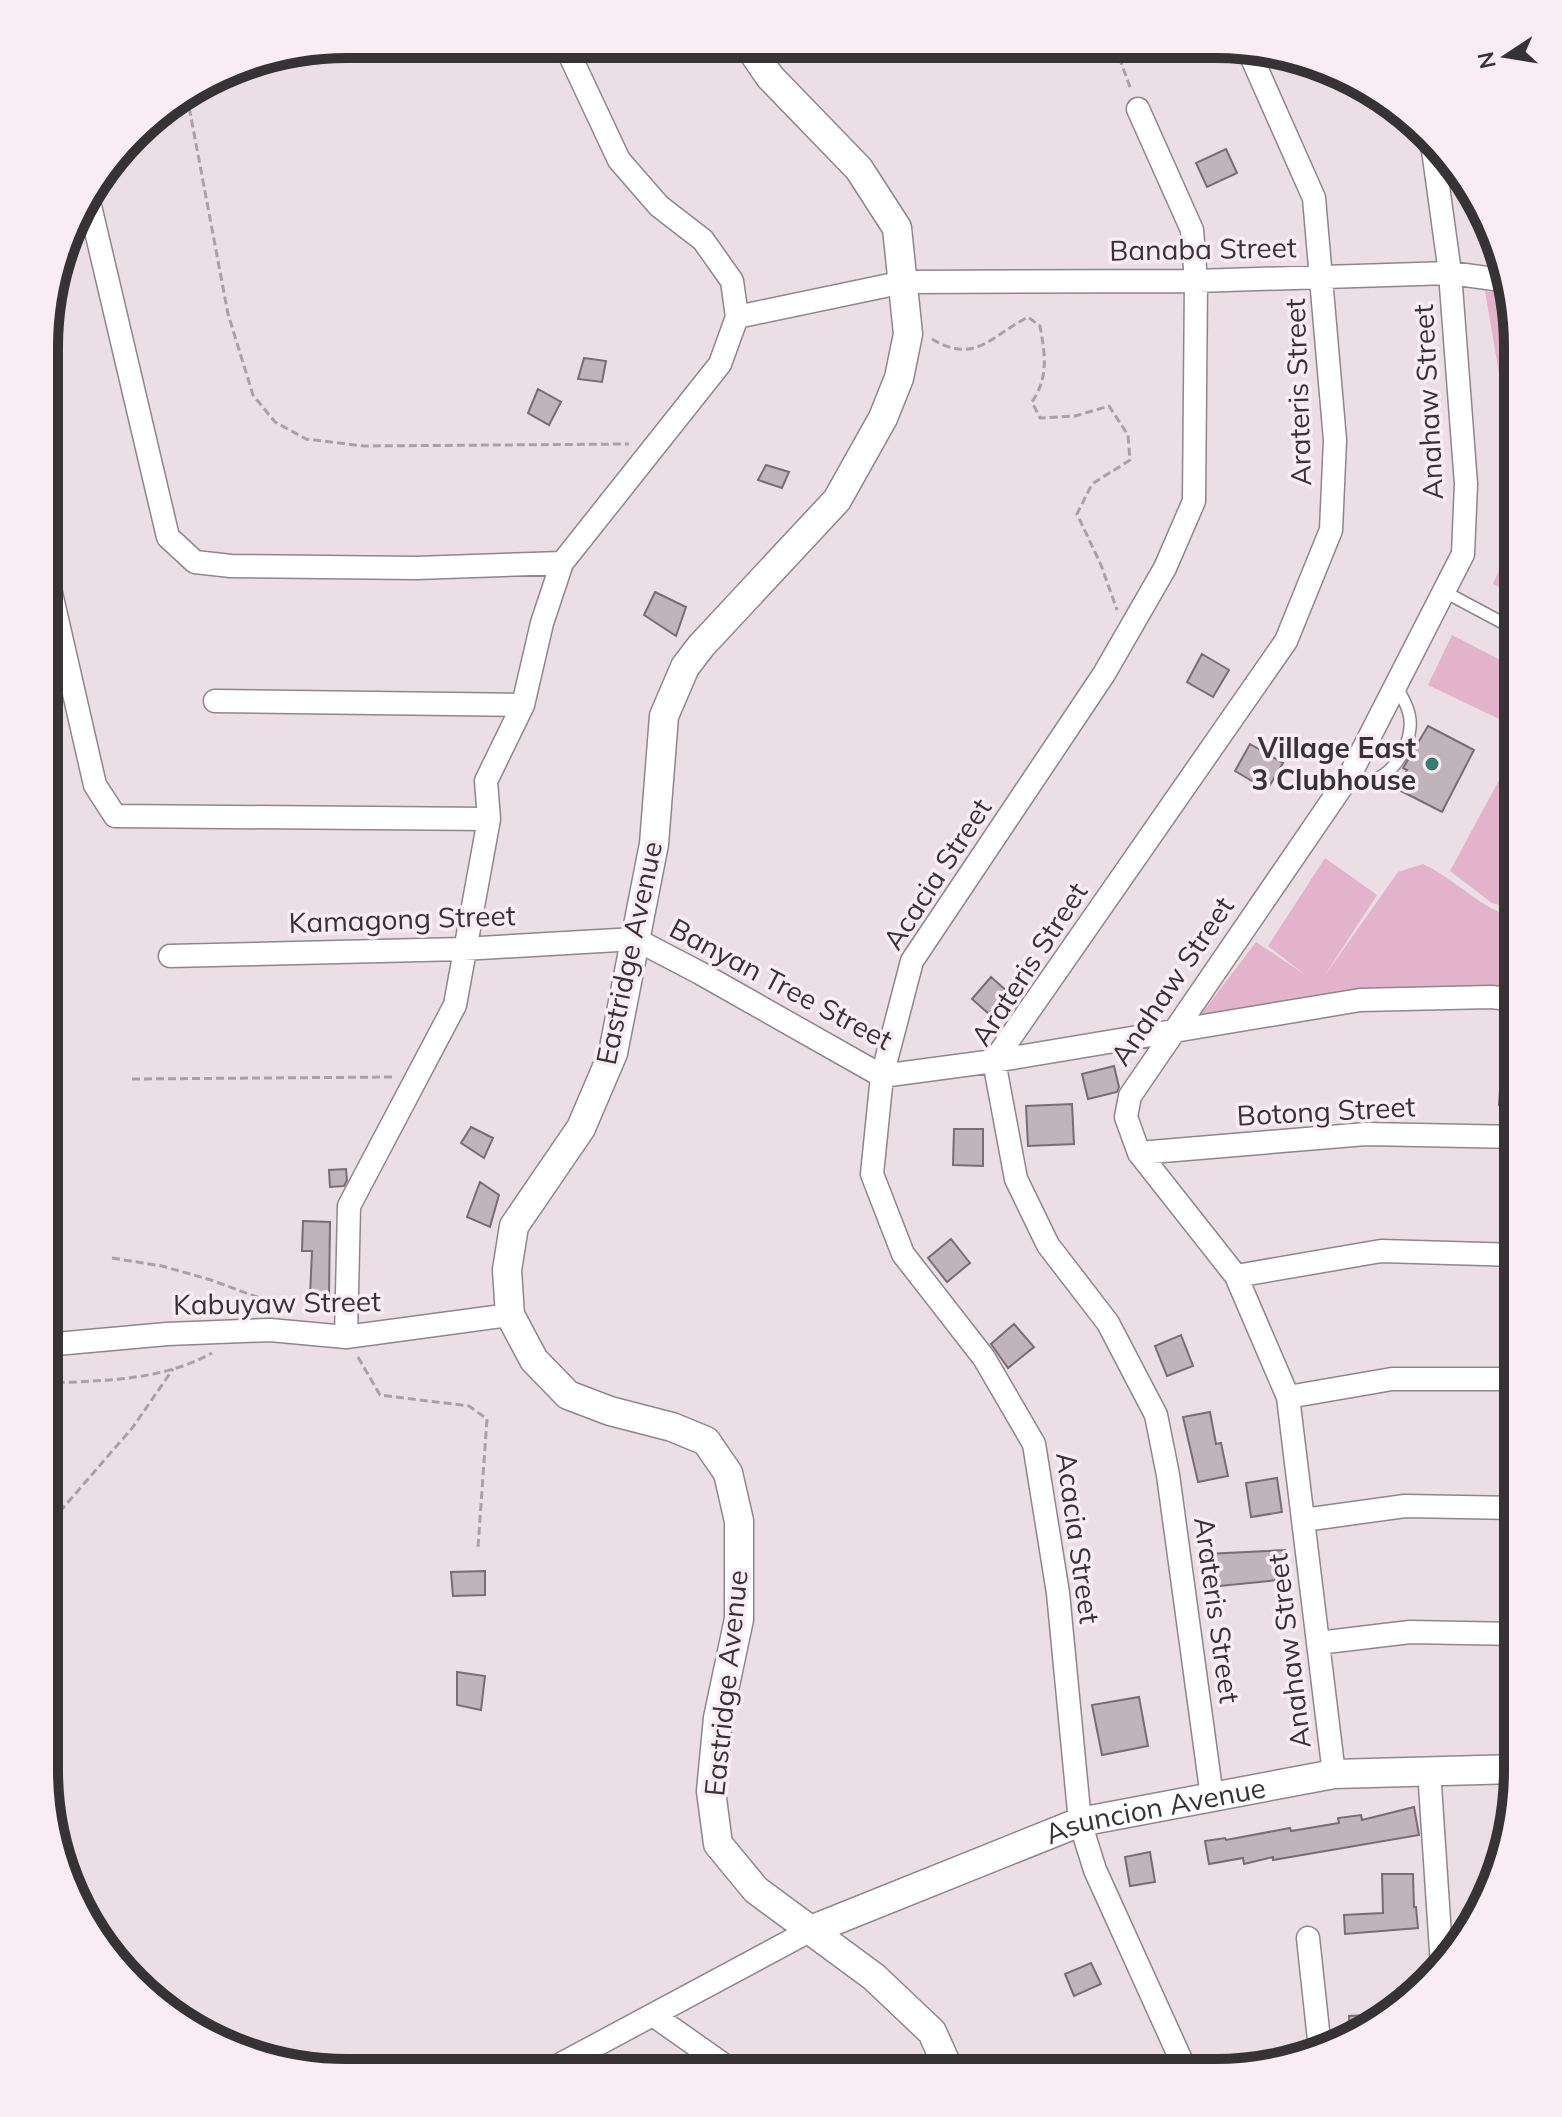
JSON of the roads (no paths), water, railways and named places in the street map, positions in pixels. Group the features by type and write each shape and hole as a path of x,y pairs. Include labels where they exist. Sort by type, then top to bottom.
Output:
{"street":[{"path":"346,1337 349,1206 455,1005 489,819 486,781 523,705 542,623 562,563 720,364 737,317 732,281 703,240 659,206 619,160 571,58"},
{"name":"Eastridge Avenue","path":"757,58 770,77 859,169 897,228 908,334 899,378 883,418 837,500 701,646 685,667 664,716 654,844 613,1053 581,1128 514,1226 507,1270 510,1315 534,1360 568,1395 610,1411 672,1427 706,1441 728,1473 739,1521 739,1619 718,1718 711,1791 718,1844 756,1890 874,1977 932,2032 944,2059"},
{"name":"Arateris Street","path":"1212,1797 1168,1475 1156,1415 1108,1323 1048,1245 1016,1179 994,1061 1286,641 1331,530 1335,440 1314,198 1253,60"},
{"name":"Acacia Street","path":"1138,109 1192,230 1196,281 1194,501 1165,568 1104,674 912,961 882,1076 872,1174 903,1254 984,1358 1034,1444 1058,1593 1080,1822 1095,1870 1181,2059"},
{"name":"Anahaw Street","path":"1334,1774 1288,1397 1236,1276 1139,1153 1126,1117 1130,1096 1344,783 1463,554 1466,484 1450,273 1434,160"},
{"path":"92,213 168,537 195,562 231,566 416,568 562,563"},
{"name":"Banaba Street","path":"737,317 904,282 1196,281 1450,273 1496,279"},
{"path":"58,623 95,785 115,816 489,819"},
{"path":"215,701 523,705"},
{"name":"Banyan Tree Street","path":"635,939 882,1076 994,1061 1360,1000 1504,998"},
{"name":"Kamagong Street","path":"170,956 463,949 635,939"},
{"name":"Botong Street","path":"1139,1153 1366,1134 1504,1137"},
{"path":"1236,1276 1381,1251 1504,1255"},
{"name":"Kabuyaw Street","path":"58,1344 167,1334 262,1330 346,1337 510,1315"},
{"path":"1288,1397 1392,1379 1504,1379"},
{"path":"1304,1520 1405,1506 1504,1508"},
{"path":"1318,1643 1410,1632 1504,1634"},
{"name":"Asuncion Avenue","path":"811,1930 1080,1822 1334,1774 1504,1769"},
{"path":"1429,1770 1441,1950"},
{"path":"570,2059 811,1930"},
{"path":"1308,1938 1319,2039"},
{"path":"653,2015 716,2059"}],"lane":[{"path":"1445,592 1504,624"},
{"path":"1344,783 1371,781 1391,770 1403,753 1411,726 1406,703 1396,686"}],"place":[{"name":"Village East 3 Clubhouse","path":"1432,764"}]}
